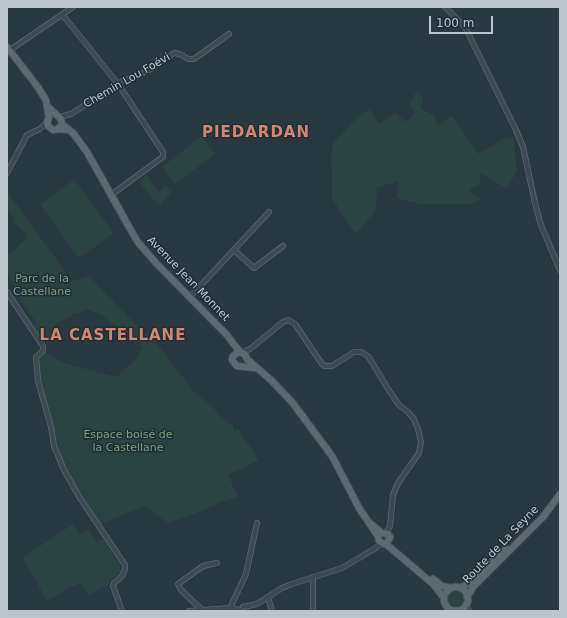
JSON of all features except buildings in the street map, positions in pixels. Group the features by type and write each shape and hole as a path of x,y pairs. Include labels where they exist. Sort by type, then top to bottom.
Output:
{"main road":[{"path":"8,48 46,100 48,107 48,123 60,120 48,107"},
{"name":"Avenue Jean Monnet","path":"48,123 53,130 60,120 77,138 87,152 137,241 156,263 190,296 230,339 239,352"},
{"path":"256,368 237,366 233,363 232,358 239,352 271,380 281,391 318,436 332,456 359,508 370,523 382,534 389,535 385,542"},
{"path":"242,366 247,358"},
{"name":"Route de La Seyne","path":"467,597 473,587 543,517 560,494"},
{"name":"Route de La Seyne","path":"460,588 465,586 474,578 550,507"},
{"path":"382,534 378,540 385,542 396,547 438,584 451,588 460,588 466,593 467,597 464,607 458,611 446,609 444,598 433,584 385,542"},
{"path":"444,598 446,592 451,588"}],"street":[{"path":"8,48 73,7"},
{"path":"445,7 465,27 516,130 523,147 535,203 560,270"},
{"path":"61,15 66,19 118,84 163,152 163,157 146,171 111,195"},
{"name":"Chemin Lou Foévi","path":"60,120 118,84 149,70 174,53 180,54 188,59 194,59 229,34"},
{"path":"7,173 27,135 40,129 48,123"},
{"path":"190,296 269,212"},
{"path":"234,250 254,268 283,246"},
{"path":"7,292 43,346 43,351 36,357 38,381 51,427 54,446 64,470 80,498 125,565 122,576 114,583 113,586 122,611"},
{"path":"247,358 250,350 283,322 288,320 295,324 322,364 326,366 332,366 354,352 360,352 367,355 399,405 414,419 418,428 421,442 419,452 398,483 393,495 390,526 382,534"},
{"path":"239,352 250,350"},
{"path":"231,608 246,574 257,528 257,522"},
{"path":"190,611 231,608 243,610 292,584 342,568 385,542"},
{"path":"202,610 181,590 178,584 203,566 217,563"},
{"path":"313,611 314,577"},
{"path":"268,597 272,611"},
{"path":"466,604 469,611"}],"green space":[{"path":"416,92 423,97 421,109 434,115 438,126 452,116 479,154 506,137 514,140 517,171 507,189 481,173 479,185 469,190 481,199 472,204 421,204 397,198 398,181 377,188 376,210 356,234 332,198 331,159 333,143 358,117 369,109 379,124 395,112 406,122 414,113 409,104"},
{"path":"202,136 215,154 175,184 162,167"},
{"path":"146,175 159,192 165,185 172,191 160,205 138,181"},
{"path":"74,179 114,233 79,258 40,205"},
{"name":"Espace boisé de la Castellane","path":"7,191 72,281 89,276 148,337 155,341 195,393 213,407 218,414 233,426 235,431 238,429 259,460 228,475 238,497 219,502 215,506 167,523 145,506 100,524 67,469 61,456 43,398 37,358 45,352 64,363 116,377 137,358 142,348 131,337 101,315 86,309 79,314 75,313 58,322 55,326 55,336 49,340 43,340 34,325 36,322 28,312 28,307 25,308 16,293 7,270 7,255 27,238 26,234 13,222 15,220 7,209"},
{"path":"73,524 80,535 89,530 97,542 103,539 120,565 120,571 108,585 88,595 81,582 47,600 22,558"},
{"path":"456,587 461,588 467,594 467,604 461,610 456,611 451,610 445,604 444,599 445,594 451,588"}],"district":[{"name":"PIEDARDAN","path":"256,133"},
{"name":"LA CASTELLANE","path":"113,336"}],"park label":[{"name":"Parc de la Castellane","path":"42,285"}]}
